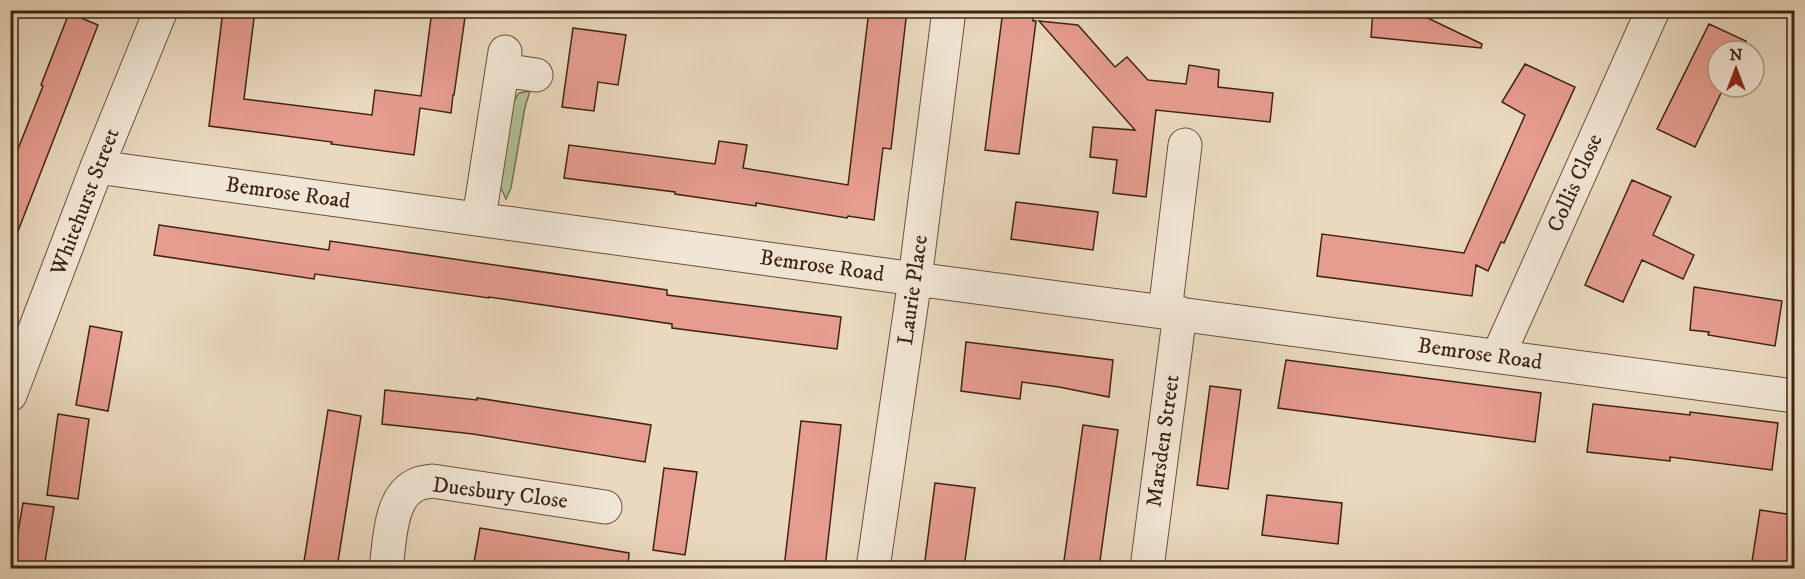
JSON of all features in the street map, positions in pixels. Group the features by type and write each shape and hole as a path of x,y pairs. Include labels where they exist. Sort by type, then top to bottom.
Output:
{"street":[{"name":"Whitehurst Street","path":"10,395 21,338 97,167 161,10"},
{"name":"Laurie Place","path":"873,568 915,279 949,10"},
{"name":"Collis Close","path":"1498,356 1653,10"},
{"path":"479,218 504,61 536,75"},
{"path":"1173,313 1185,145"},
{"name":"Bemrose Road","path":"97,167 1794,396"},
{"name":"Marsden Street","path":"1146,568 1173,313"},
{"name":"Duesbury Close","path":"386,568 394,513 400,498 417,484 432,481 605,507"}],"green space":[{"path":"530,91 525,107 511,188 506,199 500,186 511,105 519,93"}],"building":[{"path":"223,10 255,10 244,99 372,115 375,90 421,96 432,10 466,10 451,113 420,108 414,155 209,126"},
{"path":"869,10 907,10 891,149 883,148 874,220 848,216 847,218 756,203 756,206 675,194 675,192 564,178 569,145 715,164 719,141 747,145 743,168 848,185"},
{"path":"1003,10 1034,10 1033,21 1036,21 1019,154 985,150"},
{"path":"1373,10 1411,10 1482,44 1481,48 1371,37"},
{"path":"69,13 98,25 13,244 10,243 10,169"},
{"path":"1039,21 1078,25 1115,67 1127,57 1148,80 1186,84 1189,65 1219,70 1218,87 1273,93 1270,122 1156,110 1146,197 1113,193 1117,160 1090,157 1093,127 1135,130"},
{"path":"1709,24 1742,39 1706,39 1706,99 1718,99 1695,147 1657,129"},
{"path":"573,28 626,35 618,85 598,82 594,111 562,107"},
{"path":"1525,64 1575,87 1504,243 1501,242 1488,271 1476,265 1472,296 1317,276 1322,234 1464,253 1525,115 1502,102"},
{"path":"1632,180 1671,197 1653,235 1694,255 1683,279 1642,260 1623,302 1585,285"},
{"path":"1016,202 1098,212 1093,250 1011,239"},
{"path":"159,225 329,250 330,241 667,290 667,295 841,317 837,349 672,328 672,324 489,297 315,274 314,279 154,255"},
{"path":"1694,287 1782,301 1775,346 1690,330"},
{"path":"90,326 122,332 108,411 76,405"},
{"path":"966,342 1113,360 1109,397 1022,382 1020,399 961,391"},
{"path":"1286,360 1541,393 1535,442 1278,408"},
{"path":"1210,386 1241,390 1228,489 1197,485"},
{"path":"385,390 477,400 477,398 651,425 645,462 473,434 382,424"},
{"path":"1593,404 1690,415 1690,412 1778,423 1772,470 1670,457 1670,461 1587,452"},
{"path":"328,410 361,416 337,568 303,568"},
{"path":"58,414 89,419 78,499 47,495"},
{"path":"801,421 841,425 825,568 784,568"},
{"path":"1083,425 1118,430 1099,568 1063,568"},
{"path":"664,468 697,472 685,555 653,550"},
{"path":"935,483 975,488 964,568 924,568"},
{"path":"1267,495 1342,503 1338,544 1262,535"},
{"path":"23,503 54,507 44,568 12,568"},
{"path":"1760,510 1794,515 1791,568 1751,568"},
{"path":"480,528 629,553 628,568 473,568"}]}
